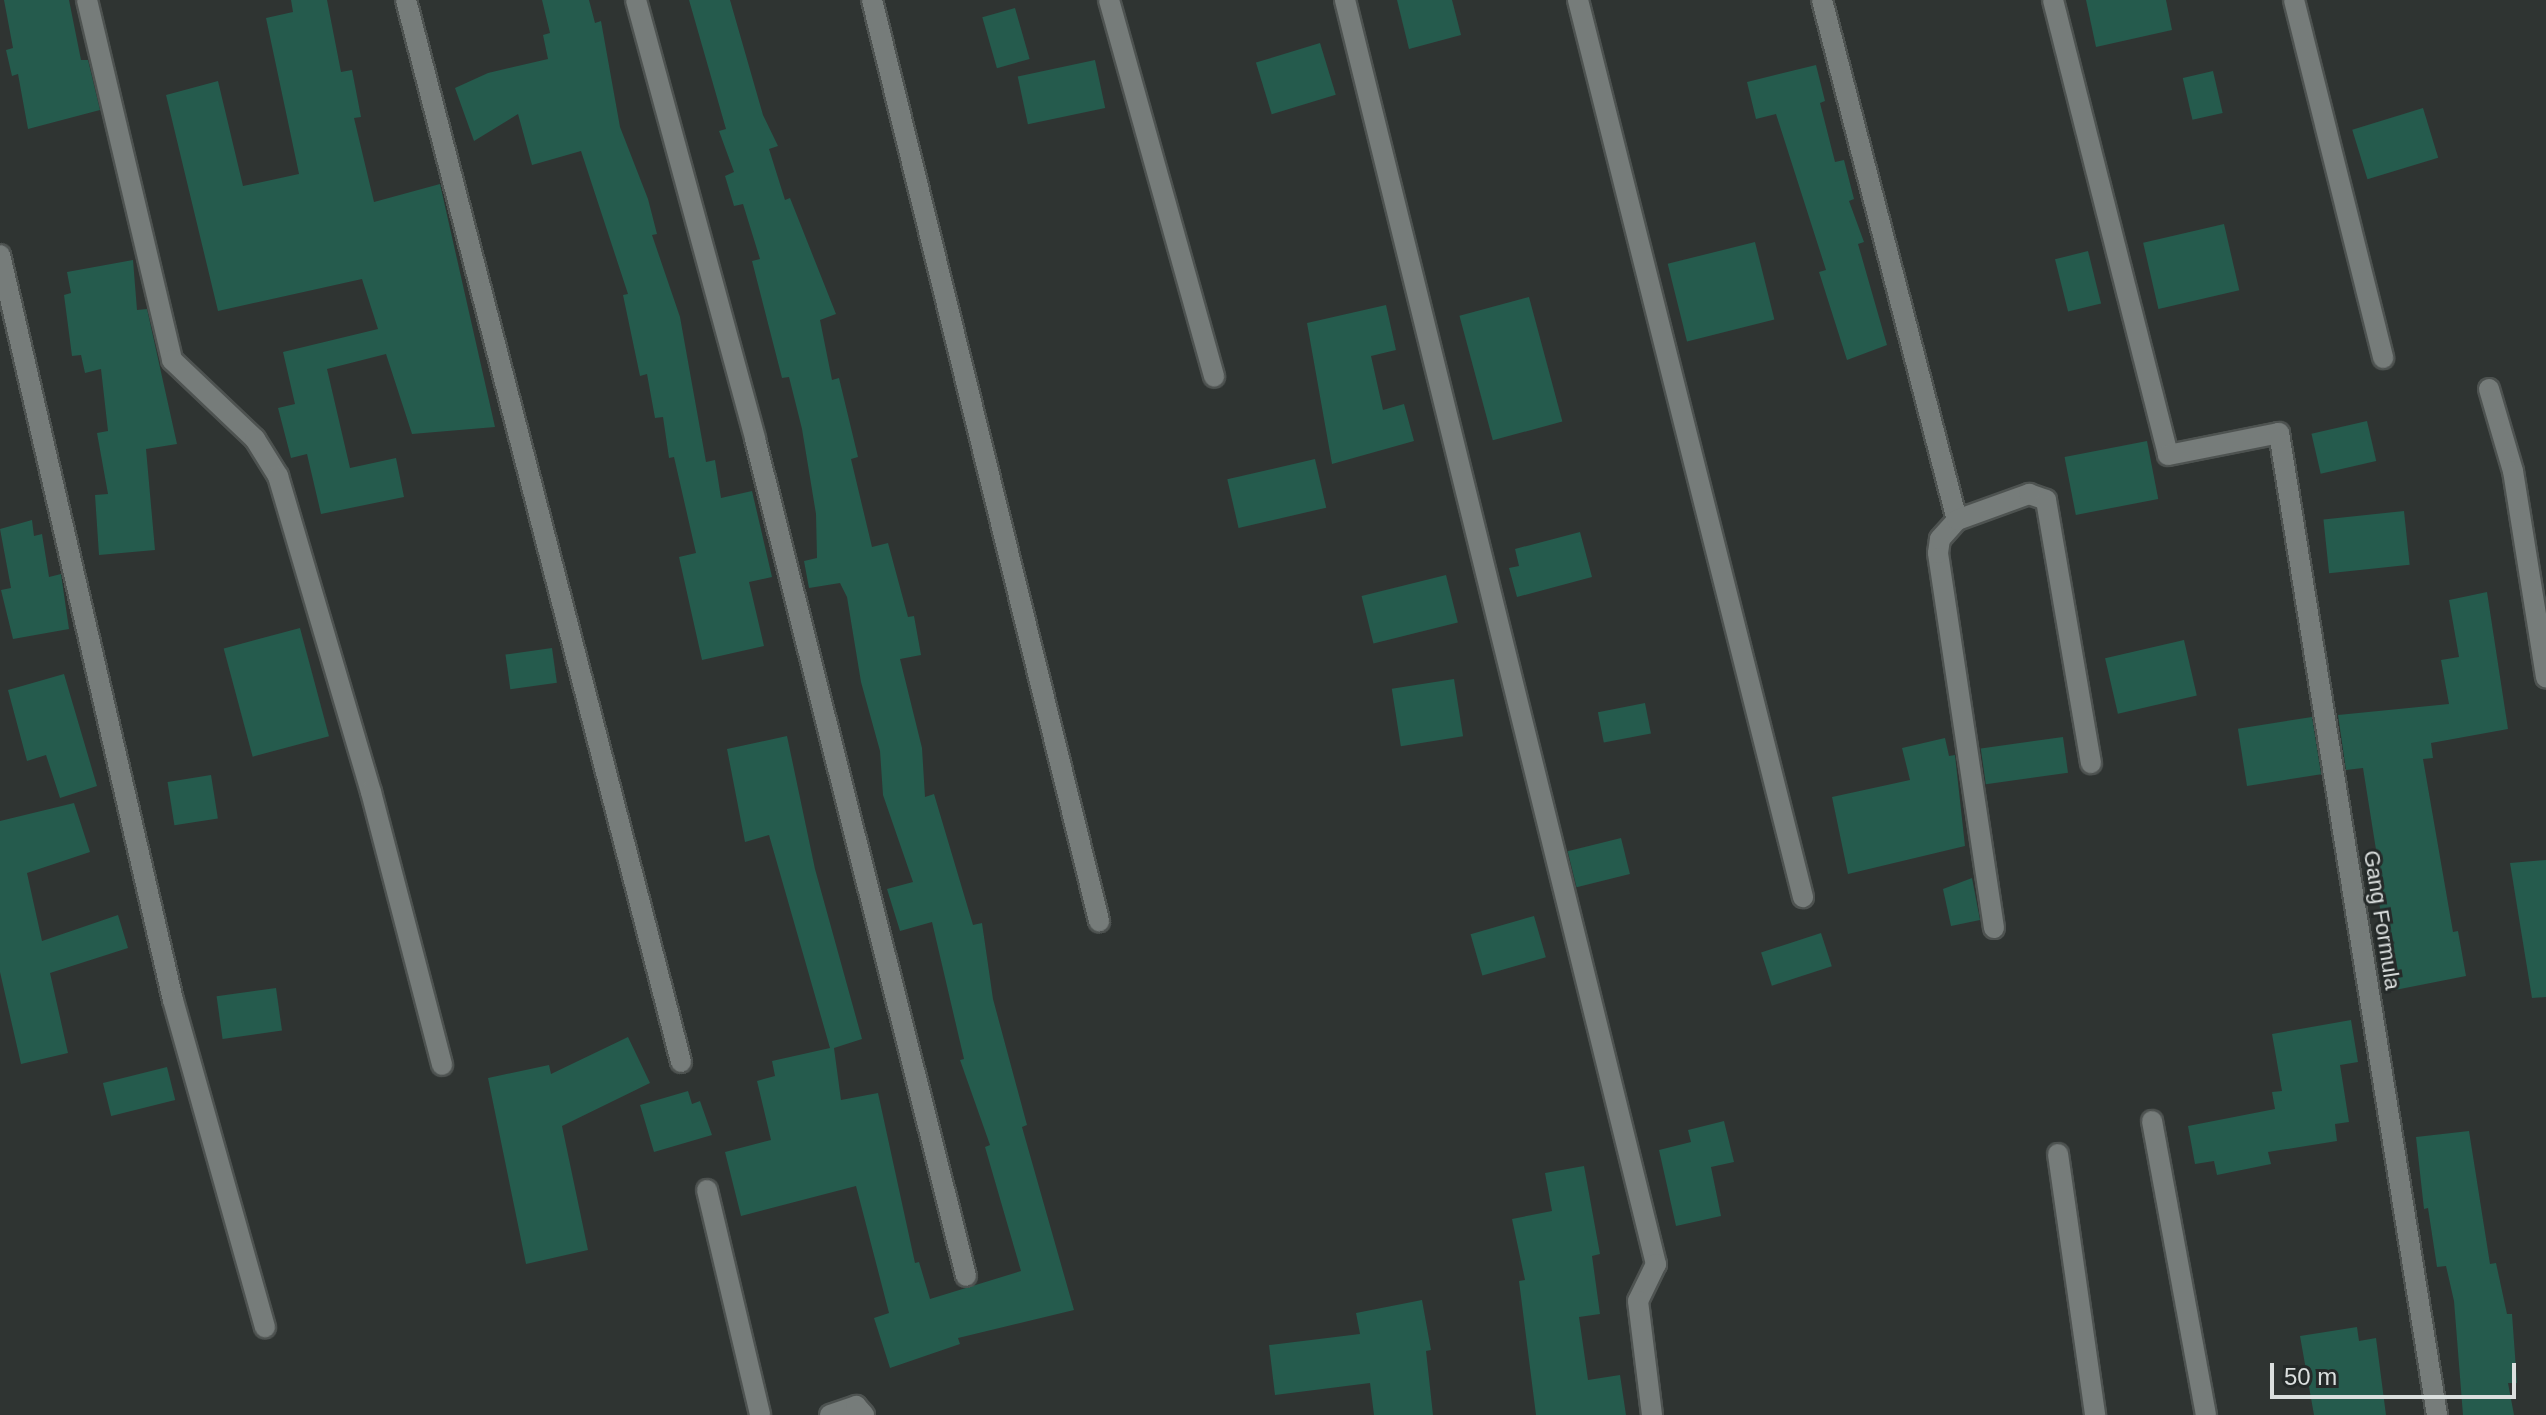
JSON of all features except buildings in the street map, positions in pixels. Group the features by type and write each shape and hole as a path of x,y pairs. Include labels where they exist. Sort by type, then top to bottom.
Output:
{"street":[{"path":"87,0 172,360 255,439 278,476 371,792 442,1065"},
{"path":"406,0 681,1062"},
{"path":"636,0 755,439 966,1276"},
{"path":"872,0 1099,921"},
{"path":"1109,0 1214,377"},
{"path":"1345,0 1656,1264 1638,1301 1652,1415"},
{"path":"1578,0 1803,897"},
{"path":"1822,0 1957,520"},
{"name":"Gang Formula","path":"2053,0 2168,455 2279,433 2437,1415"},
{"path":"2294,0 2383,358"},
{"path":"0,255 173,1000 265,1327"},
{"path":"2489,389 2513,471 2546,677"},
{"path":"1994,928 1938,553 1940,539 1957,520 2029,494 2046,500 2091,763"},
{"path":"2152,1121 2206,1415"},
{"path":"2058,1154 2095,1415"},
{"path":"707,1190 760,1415"},
{"path":"830,1415 856,1406 864,1415"}]}
